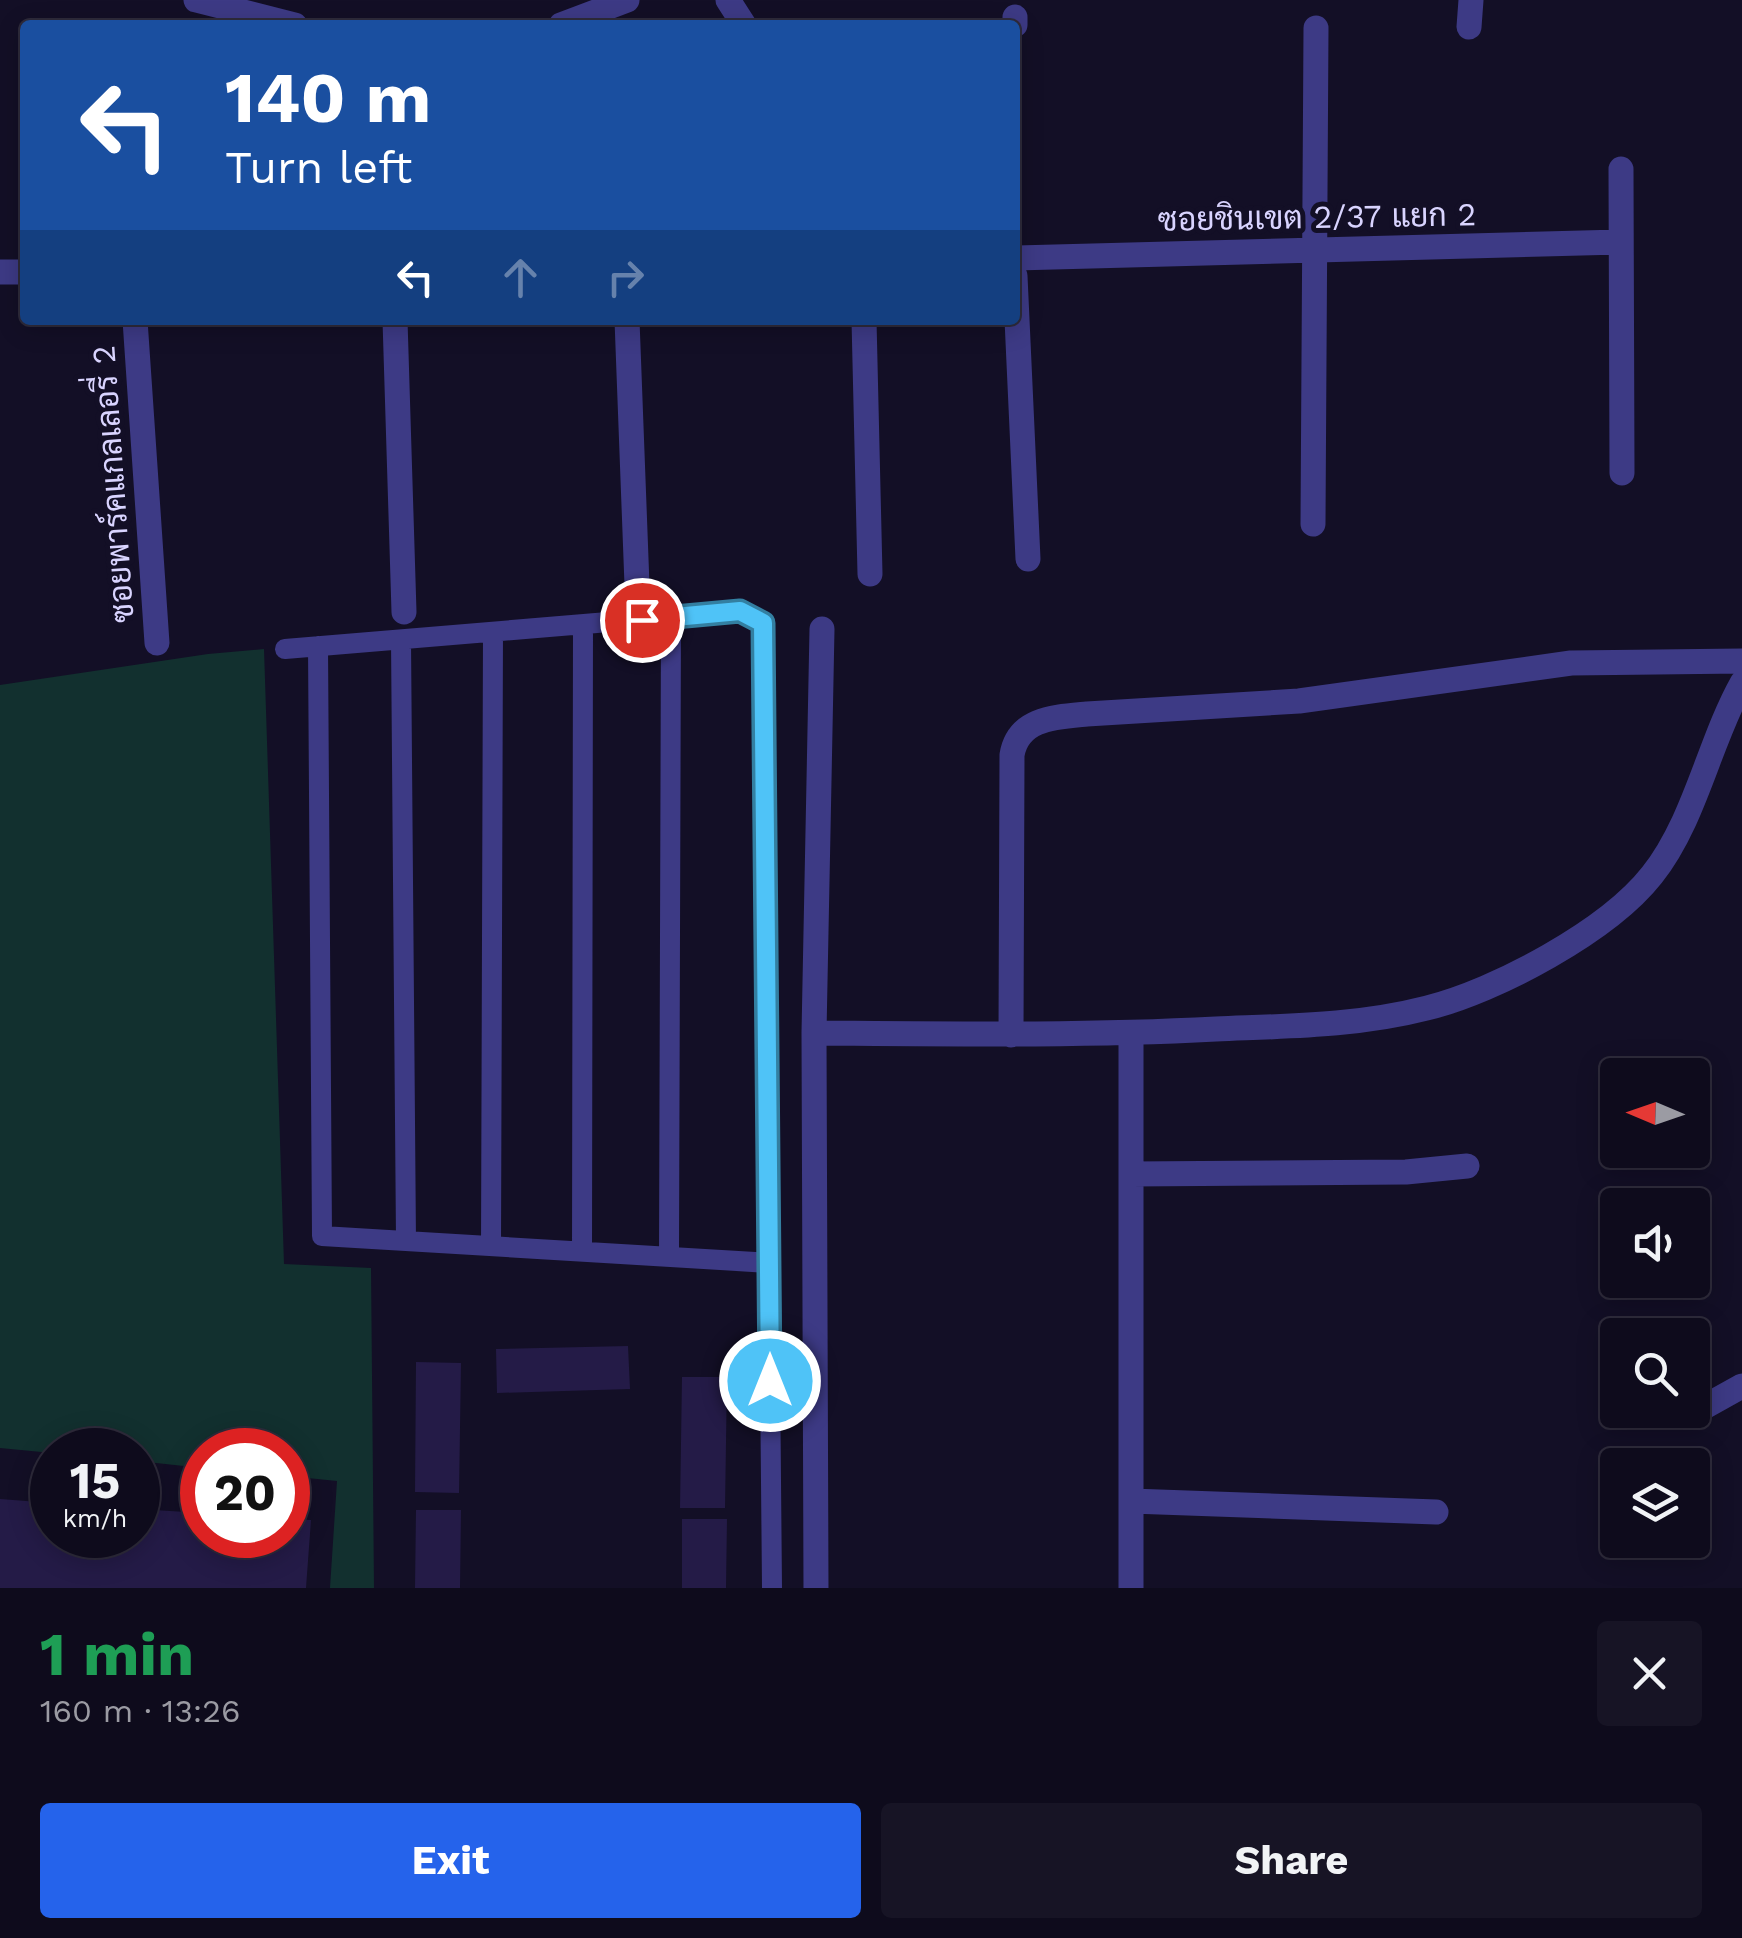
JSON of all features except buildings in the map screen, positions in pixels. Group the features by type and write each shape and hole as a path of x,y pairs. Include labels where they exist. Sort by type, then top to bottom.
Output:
{"street":[{"path":"196,0 275,20"},
{"path":"574,20 627,0"},
{"path":"1469,27 1471,0"},
{"path":"1313,524 1316,28"},
{"path":"1621,169 1622,473"},
{"name":"ซอยชินเขต 2/37 แยก 2","path":"1020,258 1620,242"},
{"name":"ซอยพาร์คแกลเลอรี่ 2","path":"135,325 157,642"},
{"path":"394,325 404,612"},
{"path":"627,325 637,585"},
{"path":"864,325 870,574"},
{"path":"1017,325 1028,559"},
{"path":"816,1588 814,1032 822,629"},
{"path":"1011,1035 1012,755 1015,739 1031,726 1056,717 1087,714 1299,702 1570,663 1742,661"},
{"path":"814,1032 1131,1033 1353,1023 1430,1008 1484,988 1609,918 1653,874 1676,834 1725,713 1742,682"},
{"path":"1131,1033 1131,1588"},
{"path":"1131,1174 1406,1172 1466,1166"},
{"path":"1710,1404 1742,1386"},
{"path":"1131,1502 1436,1512"}],"lane":[{"path":"285,649 740,611 763,623 772,1588"},
{"path":"669,1256 672,618"},
{"path":"582,1251 583,625"},
{"path":"492,1246 494,632"},
{"path":"402,640 406,1241"},
{"path":"318,646 322,1236 770,1262"}],"green space":[{"path":"264,649 284,1264 371,1268 374,1588 330,1588 337,1481 310,1478 310,1428 180,1428 180,1466 160,1463 160,1428 30,1428 30,1451 0,1448 0,685"}],"route":[{"path":"642,620 740,611 763,623 770,1381"}]}
